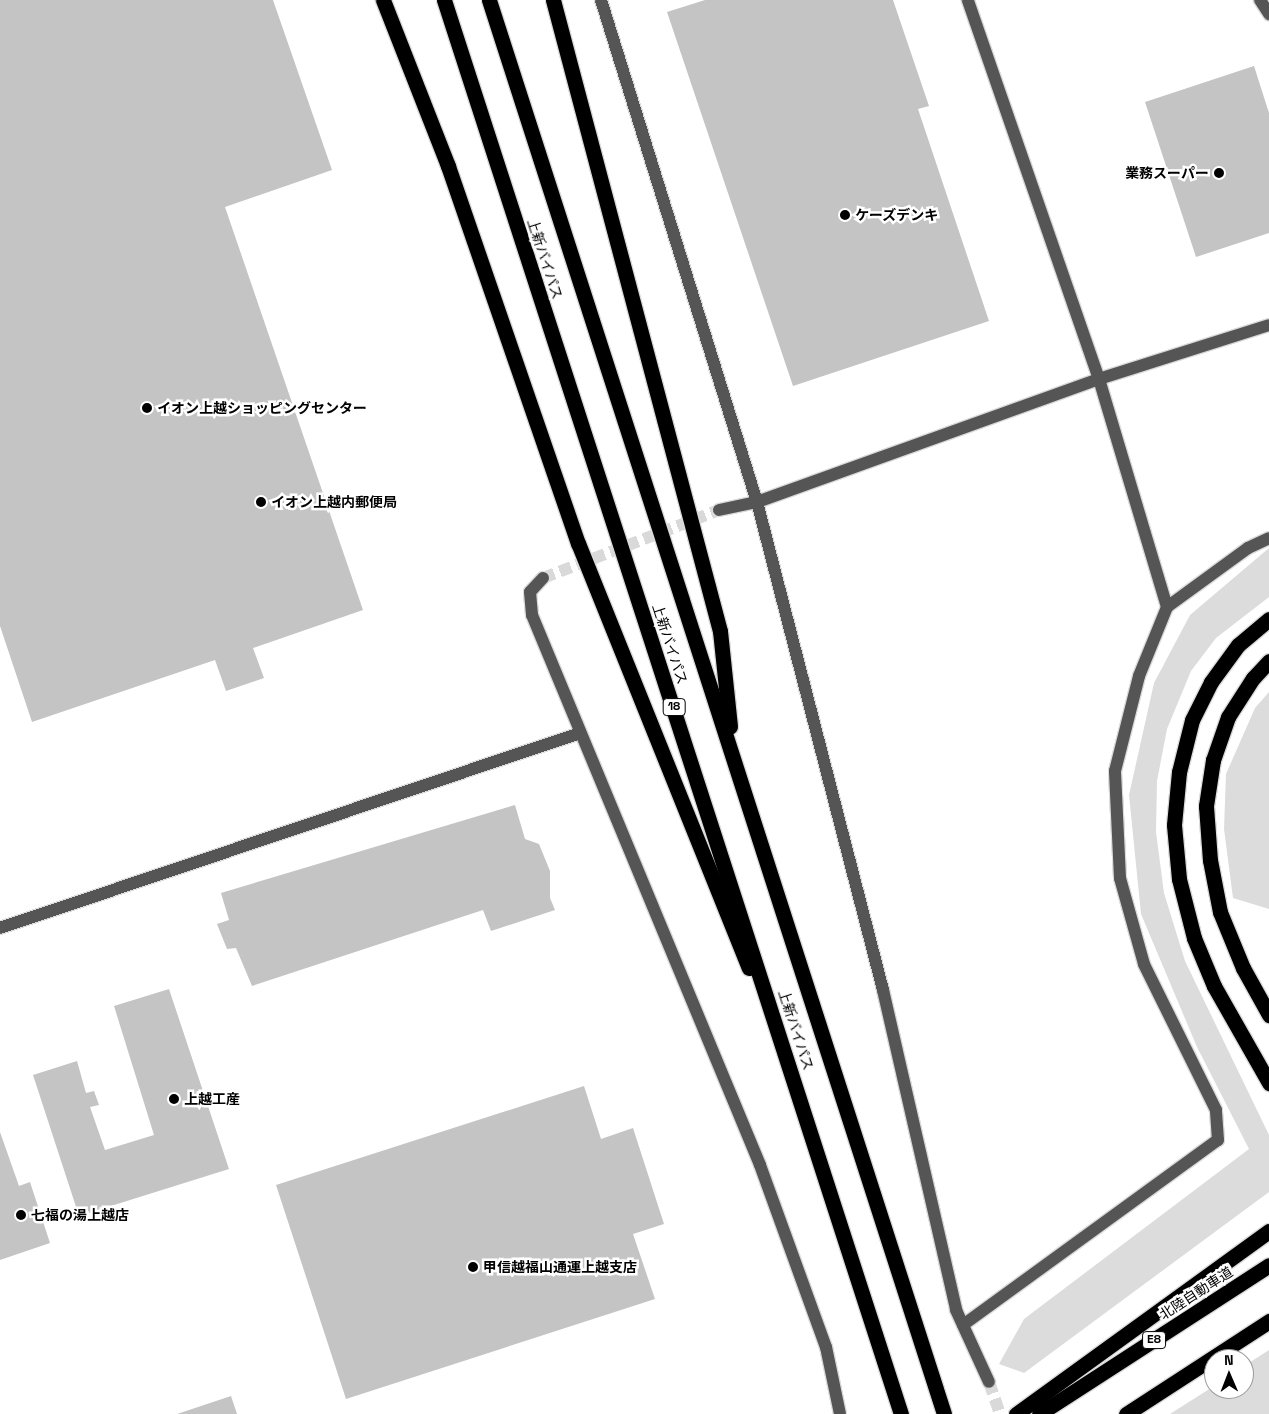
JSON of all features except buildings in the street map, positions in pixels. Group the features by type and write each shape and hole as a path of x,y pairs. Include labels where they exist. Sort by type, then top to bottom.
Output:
{"highway":[{"path":"383,0 448,166 578,543 800,1095"},
{"name":"上新バイパス","path":"444,0 800,1095 901,1414"},
{"name":"上新バイパス","path":"490,0 944,1414"},
{"path":"553,0 720,631 733,758"},
{"path":"1269,619 1238,646 1210,682 1192,720 1179,772 1174,825 1179,879 1194,938 1214,986 1269,1082"},
{"path":"1269,661 1253,678 1228,717 1213,760 1206,806 1210,860 1220,912 1243,968 1269,1015"},
{"path":"1027,1411 1268,1232"},
{"name":"北陸自動車道","path":"1027,1411 1269,1265"},
{"path":"1126,1414 1269,1321"}],"street":[{"path":"601,0 757,502 883,990 956,1310 989,1382"},
{"path":"968,0 1099,379 1167,607"},
{"path":"1260,0 1269,14"},
{"path":"719,510 757,502 1099,379 1269,325"},
{"path":"963,1325 1218,1140 1216,1110 1144,964 1120,878 1115,771 1139,676 1167,607 1248,548 1269,538"},
{"path":"543,578 530,592 532,615 760,1165 826,1347 840,1414"},
{"path":"0,928 580,733"}],"shaded area":[{"path":"1269,548 1269,597 1216,638 1191,671 1167,729 1157,781 1156,832 1164,893 1185,961 1269,1135 1269,1192 1024,1373 999,1364 1024,1319 1249,1149 1197,1047 1141,914 1129,795 1154,683 1190,615"},
{"path":"1269,692 1269,909 1233,898 1224,829 1226,774 1255,708"},
{"path":"1269,1350 1269,1414 1170,1414 1204,1392 1204,1399 1254,1399 1254,1360"}],"tunnel":[{"path":"543,578 719,510"},
{"path":"989,1382 1000,1414"}],"place":[{"name":"業務スーパー","path":"1219,173"},
{"name":"ケーズデンキ","path":"845,215"},
{"name":"イオン上越ショッピングセンター","path":"147,408"},
{"name":"イオン上越内郵便局","path":"261,502"},
{"name":"上越工産","path":"174,1099"},
{"name":"七福の湯上越店","path":"21,1215"},
{"name":"甲信越福山通運上越支店","path":"473,1267"}]}
